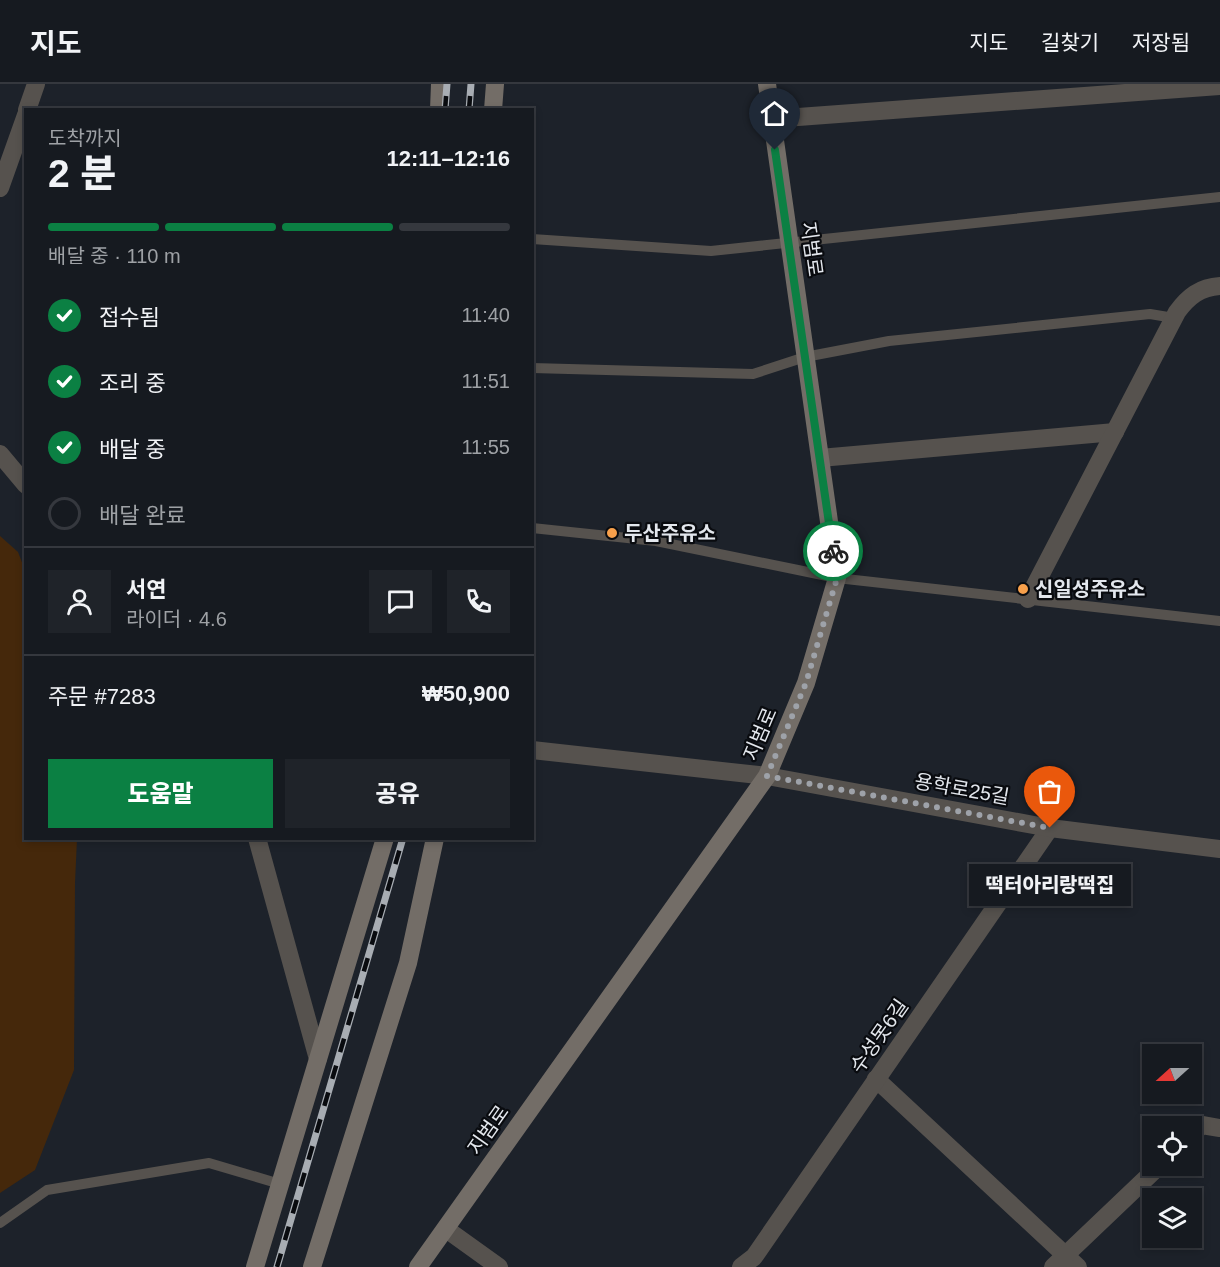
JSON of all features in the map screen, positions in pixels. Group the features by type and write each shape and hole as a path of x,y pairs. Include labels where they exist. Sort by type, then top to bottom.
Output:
{"main road":[{"path":"439,108 440,84"},
{"path":"493,108 495,84"},
{"name":"지범로","path":"418,1267 767,776 806,683 837,578 767,84"},
{"path":"255,1267 384,840"},
{"path":"312,1267 408,963 435,840"}],"street":[{"path":"28,108 36,84"},
{"path":"771,119 1220,86"},
{"path":"0,188 24,121"},
{"path":"1028,599 1174,318 1187,298 1207,286 1220,285"},
{"path":"820,458 1115,432"},
{"path":"0,454 24,483"},
{"name":"용학로25길","path":"534,750 767,776 1050,828 1220,849"},
{"name":"수성못6길","path":"741,1267 754,1257 1050,828"},
{"path":"258,840 318,1059"},
{"path":"876,1079 1059,1261 1078,1267"},
{"path":"1202,1125 1220,1128"},
{"path":"1059,1261 1148,1176"},
{"path":"446,1229 500,1267"}],"lane":[{"path":"534,239 711,251 1220,197"},
{"path":"534,368 753,374 805,357 889,341 1150,314 1174,318"},
{"path":"534,528 656,541 837,578 1220,621"},
{"path":"0,1223 47,1190 209,1163 280,1184"}],"shaded area":[{"path":"0,536 18,552 24,567 24,840 77,840 74,1070 35,1170 0,1193"}],"railway":[{"path":"445,108 447,84"},
{"path":"469,108 471,84"},
{"path":"277,1267 402,840"}],"way so far":[{"path":"833,551 837,578 806,683 767,776 1050,828"}],"place":[{"name":"두산주유소","path":"612,533"},
{"name":"신일성주유소","path":"1023,589"},
{"name":"떡터아리랑떡집","path":"1050,828"}],"route":[{"path":"775,150 833,551"}]}
